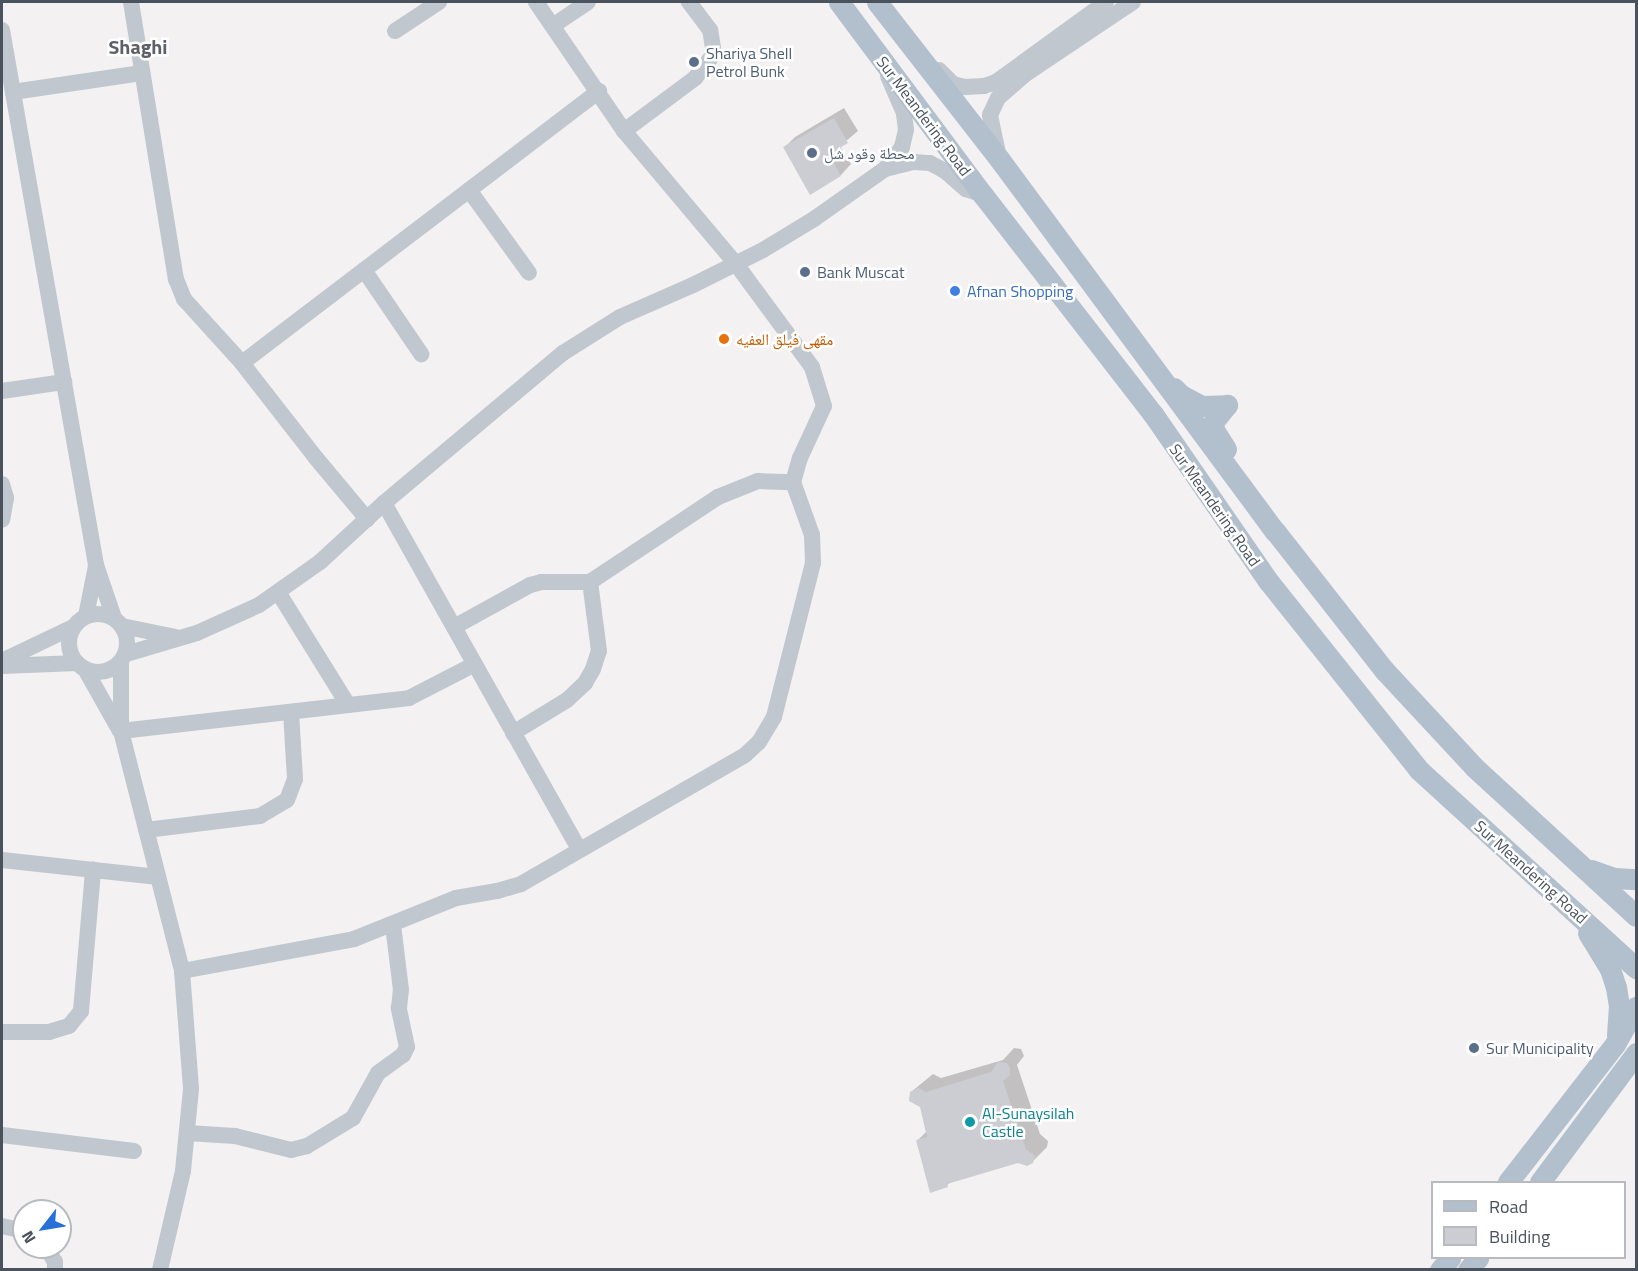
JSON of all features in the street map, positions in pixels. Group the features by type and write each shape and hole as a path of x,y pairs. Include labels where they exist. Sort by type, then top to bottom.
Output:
{"main road":[{"name":"Sur Meandering Road","path":"839,2 983,195 1153,414 1269,582 1412,761 1636,968"},
{"name":"Sur Meandering Road","path":"877,2 1000,160 1275,531 1384,670 1474,767 1636,916"},
{"path":"1143,353 1181,395 1202,406 1227,405 1214,421 1214,433 1265,504 1275,531"},
{"path":"1582,867 1614,878 1636,879"},
{"path":"1570,907 1600,951 1616,987 1619,1025 1615,1044"},
{"path":"1509,1181 1615,1044 1636,1007"},
{"path":"1541,1181 1608,1094 1636,1053"},
{"path":"1608,1094 1636,1078"}],"street":[{"path":"130,2 176,279 184,299 242,363 367,519"},
{"path":"395,31 439,2"},
{"path":"182,971 354,939 456,898 497,891 520,884 745,755 759,742 770,726 813,563 812,535 793,482 800,459 824,406 813,367 736,264 624,131 554,25 536,2"},
{"path":"554,25 588,2"},
{"path":"624,131 695,78 714,54 710,30 689,2"},
{"path":"906,40 953,84 964,87 984,86 996,82 1106,2"},
{"path":"1000,160 993,140 990,115 998,98 1024,75 1132,2"},
{"path":"2,30 96,565 118,622 127,635 123,658 121,731 182,971 191,1089 183,1171 160,1269"},
{"path":"2,666 81,666 104,672 123,658 240,615 278,592 320,562 384,503 536,375 591,334 620,317 736,264 814,219 885,169 902,147 906,130 904,113 883,61"},
{"path":"13,92 142,73"},
{"path":"242,363 599,91"},
{"path":"885,169 914,162 930,163 945,171 966,189 983,195"},
{"path":"469,190 529,273"},
{"path":"364,270 421,354"},
{"path":"2,391 64,382"},
{"path":"454,627 530,585 541,582 590,582 718,497 758,481 793,482"},
{"path":"2,484 6,498 2,520"},
{"path":"384,503 579,849"},
{"path":"96,565 80,621 69,642 121,731"},
{"path":"513,733 567,700 585,683 593,669 598,651 590,582"},
{"path":"278,592 348,705"},
{"path":"2,661 100,613 118,622 180,638"},
{"path":"121,731 409,698 475,664"},
{"path":"146,830 260,816 287,800 294,779 291,712"},
{"path":"2,860 158,877"},
{"path":"2,1032 49,1032 69,1026 81,1011 93,870"},
{"path":"187,1133 235,1136 291,1150 307,1146 353,1118 378,1073 403,1055 407,1047 399,1008 401,990 393,925"},
{"path":"2,1135 134,1151"}],"building":[{"path":"834,118 848,143 829,154 841,176 810,195 783,147"},
{"name":"Al-Sunaysilah Castle","path":"998,1062 1007,1063 1010,1068 1010,1075 1003,1081 1026,1149 1035,1156 1033,1163 1027,1166 1018,1163 947,1184 948,1187 930,1193 916,1140 927,1137 920,1107 909,1101 910,1092 918,1088 926,1092 991,1072"}],"place":[{"name":"Shariya Shell Petrol Bunk","path":"694,62"},
{"name":"محطة وقود شل","path":"812,153"},
{"name":"Bank Muscat","path":"805,272"},
{"name":"Afnan Shopping","path":"955,291"},
{"name":"مقهى فيلق العفيه","path":"724,339"},
{"name":"Sur Municipality","path":"1474,1048"},
{"name":"Al-Sunaysilah Castle","path":"970,1122"}],"district":[{"name":"Shaghi","path":"138,46"}]}
